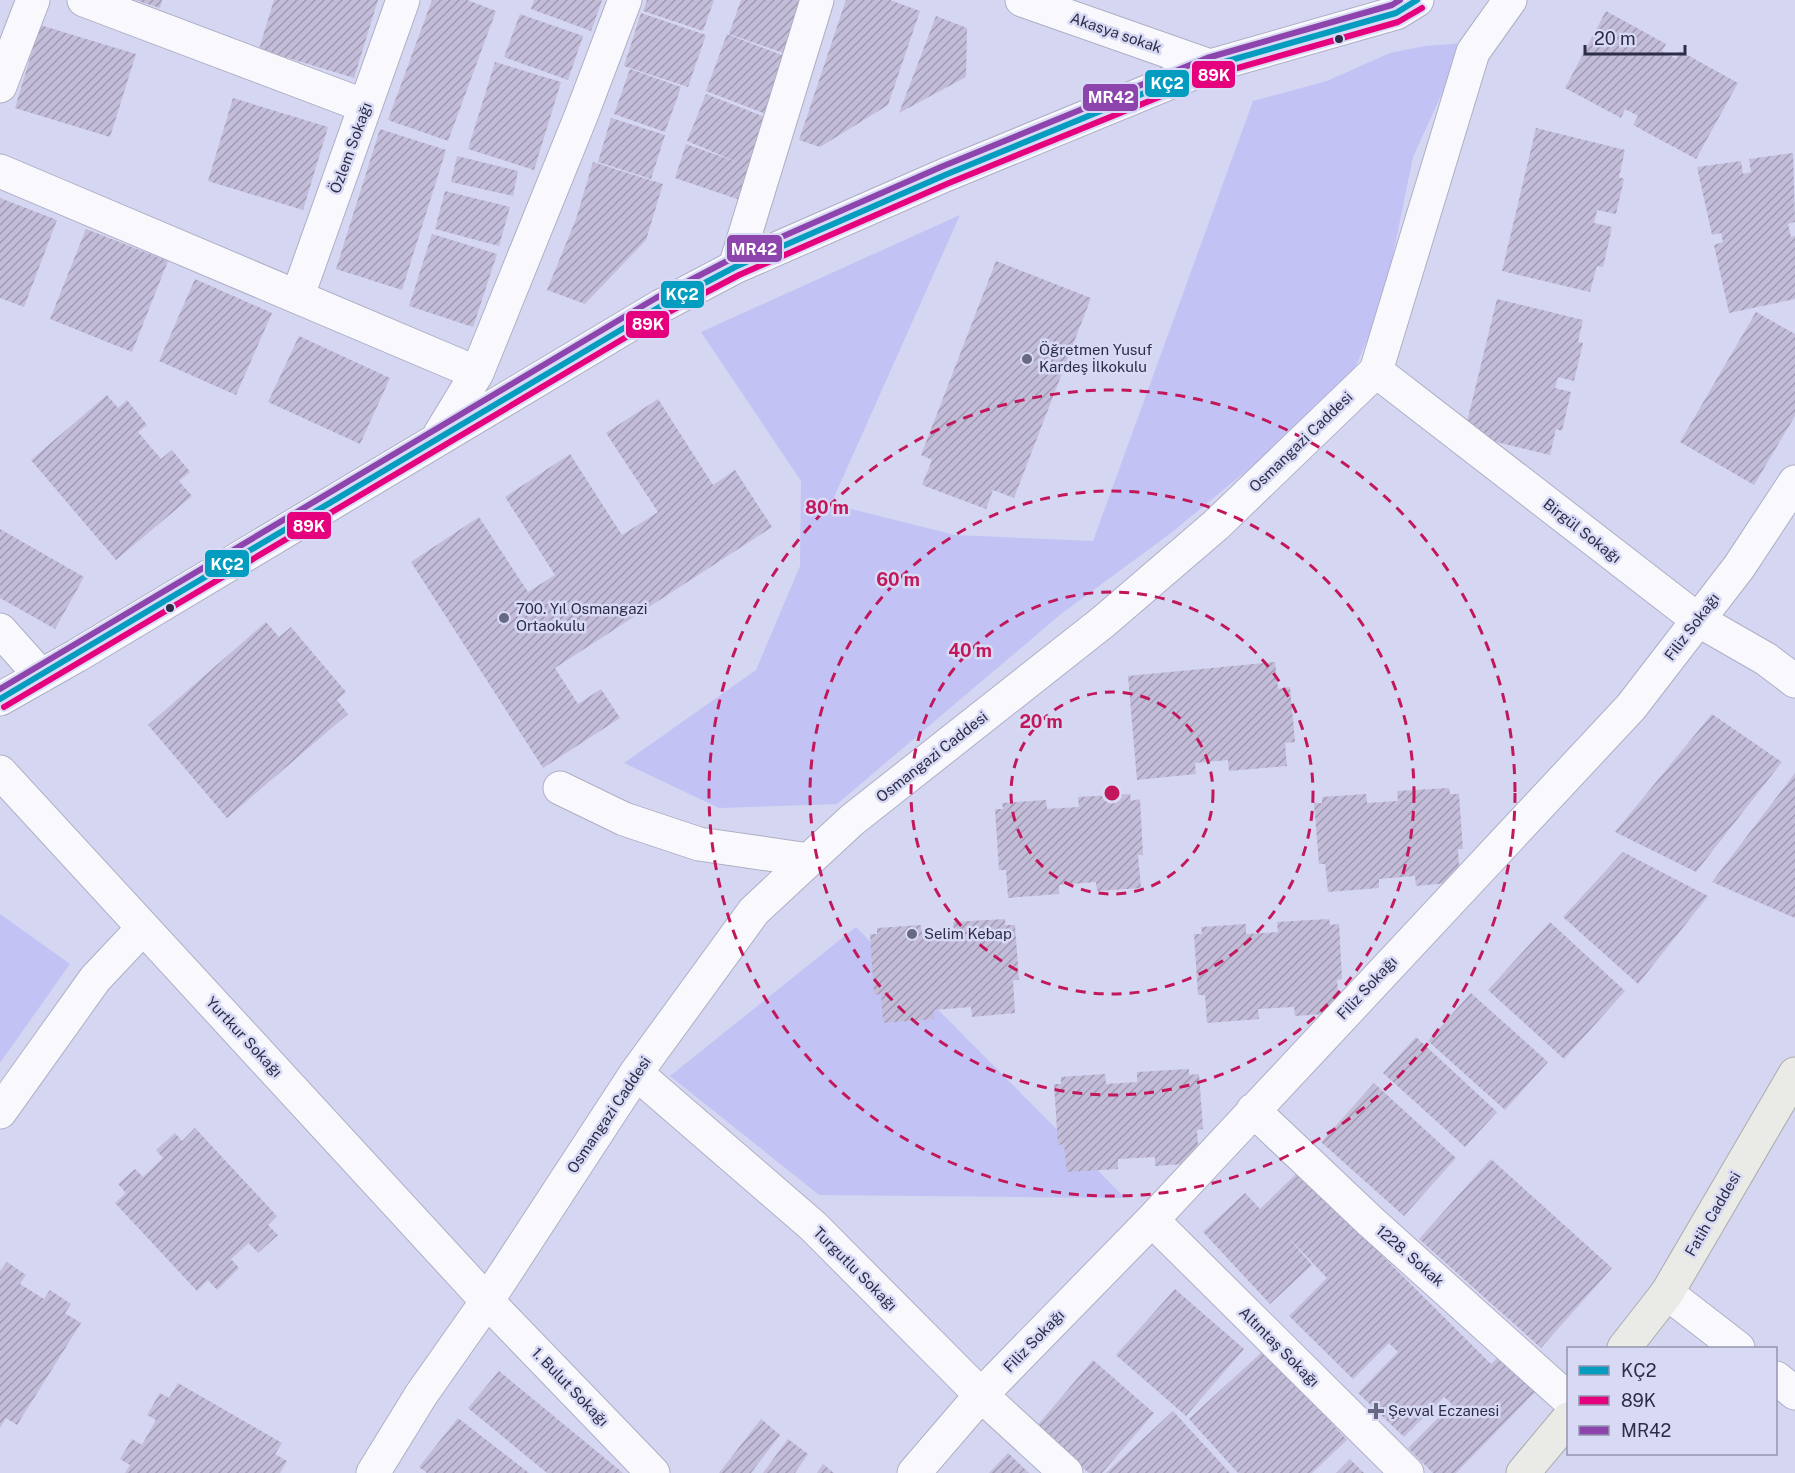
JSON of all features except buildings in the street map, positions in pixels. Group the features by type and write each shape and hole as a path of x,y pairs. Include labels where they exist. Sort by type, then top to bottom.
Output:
{"main road":[{"name":"Fatih Caddesi","path":"1625,1347 1667,1293 1795,1074"},
{"path":"1523,1473 1567,1421"}],"street":[{"path":"0,86 33,0"},
{"path":"84,0 365,106"},
{"name":"Özlem Sokağı","path":"298,295 404,0"},
{"path":"437,438 477,373 581,117 625,0"},
{"path":"735,267 817,0"},
{"name":"Akasya sokak","path":"1022,0 1210,66"},
{"path":"0,699 661,306 735,267 945,175 1210,66 1396,13 1417,0"},
{"name":"Osmangazi Caddesi","path":"373,1473 421,1395 487,1301 636,1073 754,911 852,820 1103,622 1208,532 1376,371 1473,52 1510,0"},
{"path":"0,171 298,295 477,373"},
{"name":"Birgül Sokağı","path":"1376,371 1698,620 1766,659 1795,681"},
{"name":"Filiz Sokağı","path":"914,1473 981,1395 1152,1220 1631,707 1739,567 1795,482"},
{"path":"0,630 9,637 41,676"},
{"name":"Yurtkur Sokağı","path":"0,772 487,1301"},
{"path":"560,788 624,819 699,844 809,860"},
{"path":"0,1112 95,979 143,928"},
{"name":"Turgutlu Sokağı","path":"636,1073 813,1226 981,1395 1066,1473"},
{"name":"1228. Sokak","path":"1253,1110 1362,1214 1567,1397"},
{"name":"Altıntaş Sokağı","path":"1152,1220 1407,1473"},
{"path":"1667,1293 1737,1347"},
{"name":"1. Bulut Sokağı","path":"487,1301 653,1473"},
{"path":"1777,1379 1795,1393"}],"shaded area":[{"path":"1465,43 1413,157 1383,304 1354,370 1297,429 1171,533 1061,614 837,804 719,808 624,763 756,670 800,566 801,481 701,332 960,215 831,504 955,535 1093,541 1253,101 1327,81 1390,53 1425,46"},
{"path":"0,914 70,964 0,1063"},
{"path":"856,927 1125,1198 819,1195 670,1076"}],"transit line":[{"name":"MR42","path":"0,689 656,298 731,259 941,167 1207,58 1392,5 1400,0"},
{"name":"KÇ2","path":"0,699 661,306 735,267 945,175 1210,66 1396,13 1417,0"},
{"name":"89K","path":"4,707 665,314 739,275 949,183 1213,75 1398,22 1422,8"}],"place":[{"name":"Öğretmen Yusuf Kardeş İlkokulu","path":"1027,359"},
{"name":"700. Yıl Osmangazi Ortaokulu","path":"504,618"},
{"name":"Selim Kebap","path":"912,934"},
{"name":"Şevval Eczanesi","path":"1376,1411"}]}
